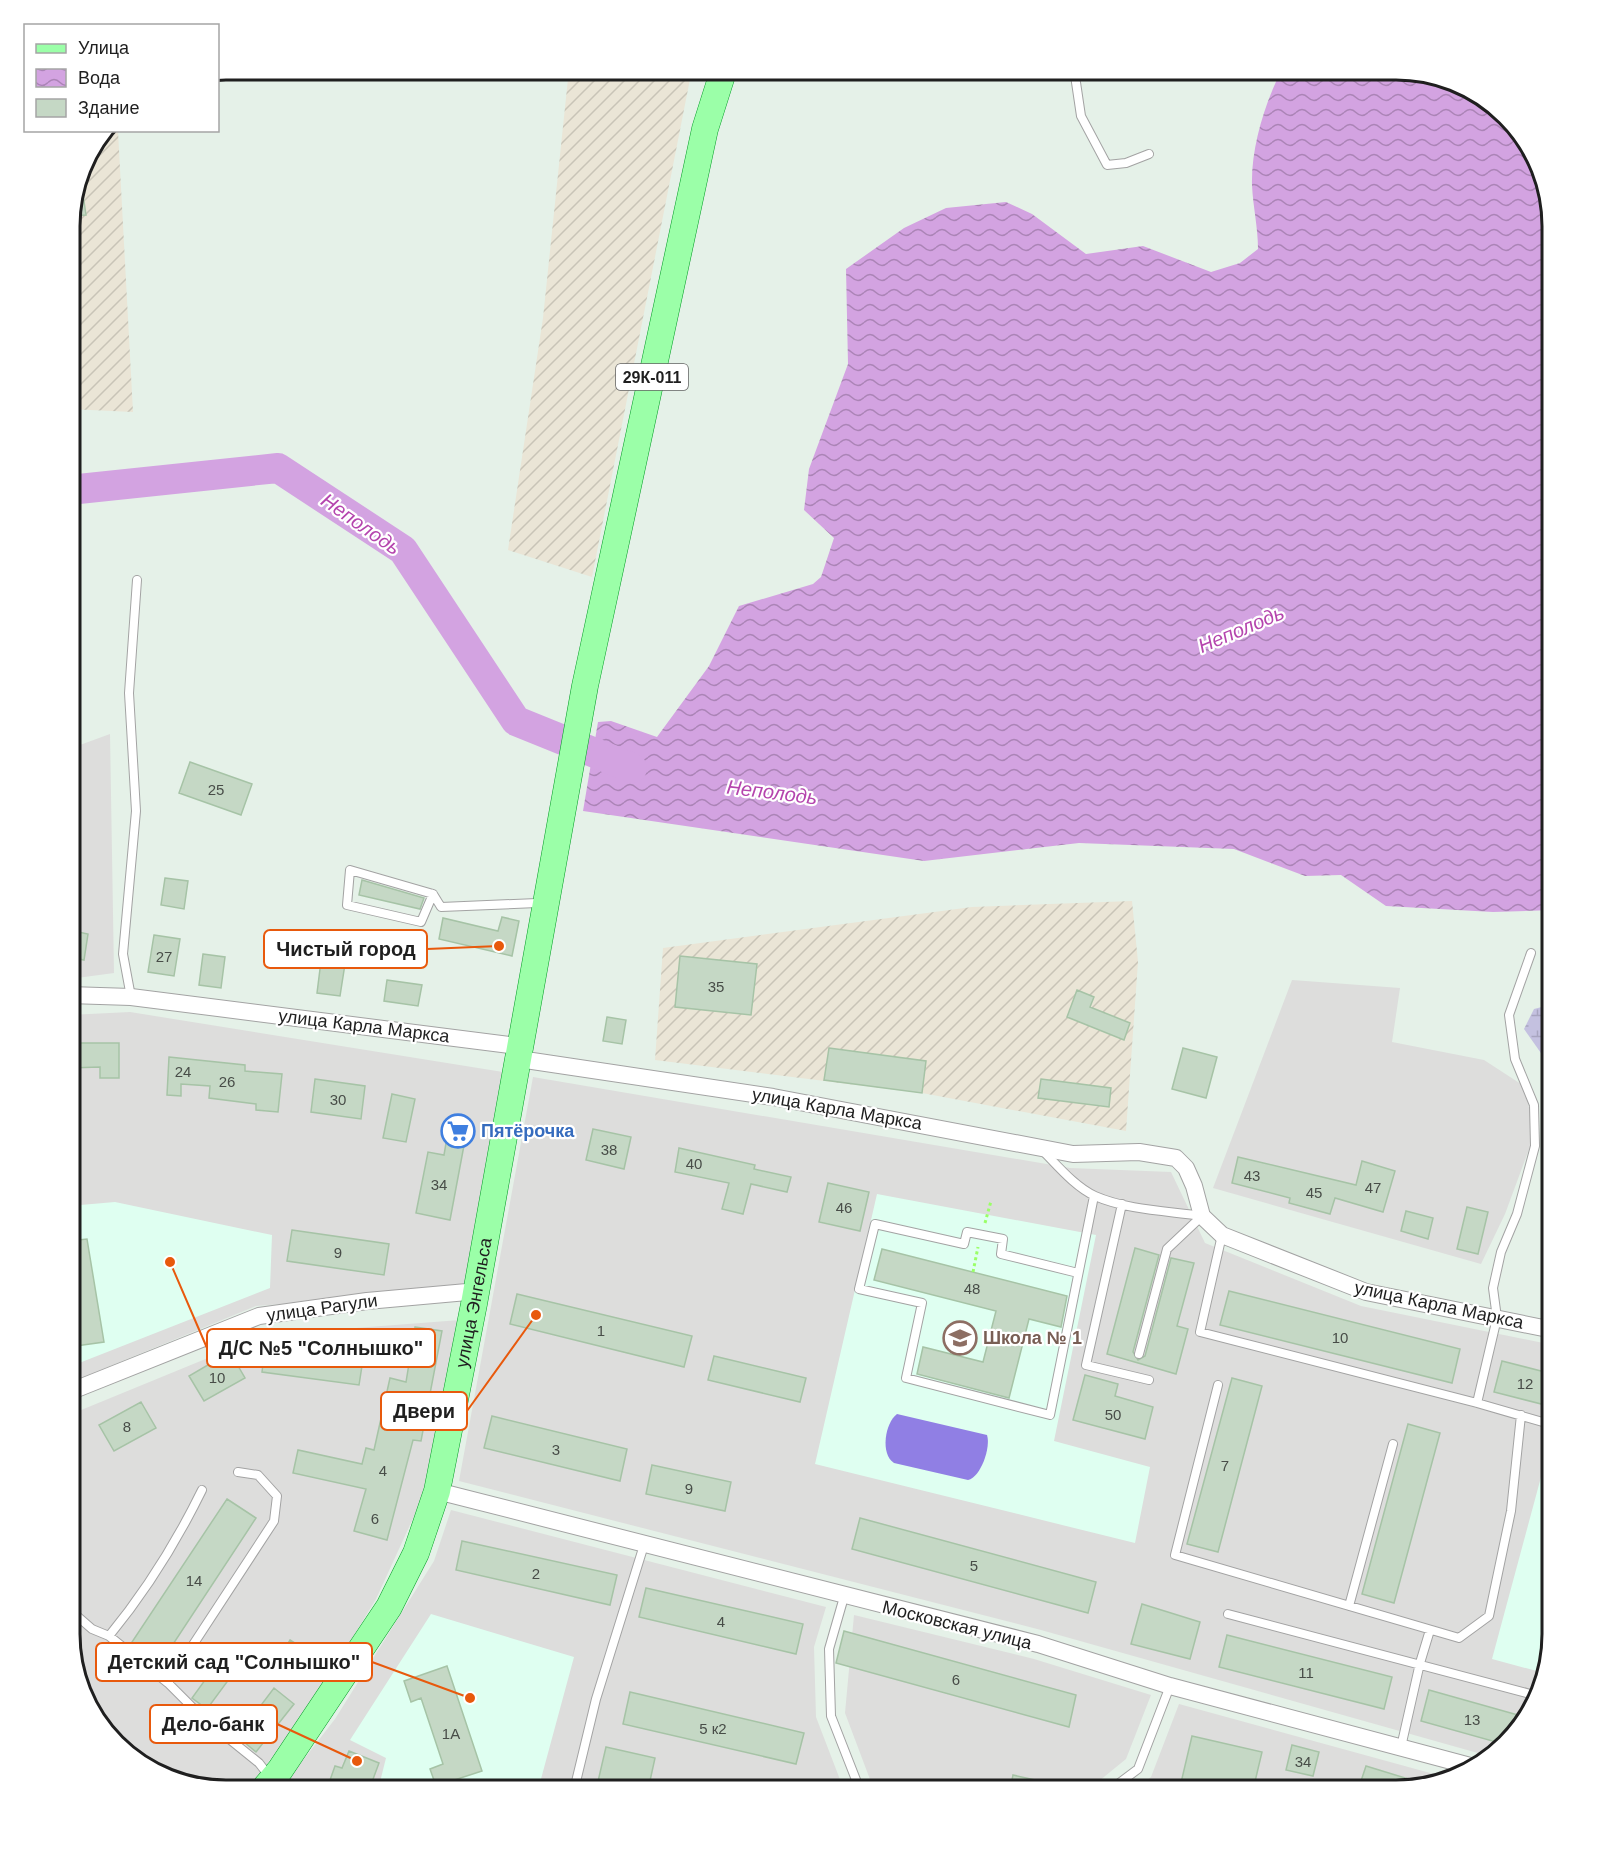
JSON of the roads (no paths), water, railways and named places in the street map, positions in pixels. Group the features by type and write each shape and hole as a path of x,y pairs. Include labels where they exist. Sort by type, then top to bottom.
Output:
{"main road":[{"name":"улица Энгельса","path":"270,1780 389,1607 416,1553 437,1491 474,1304 585,686 705,129 721,80"}],"street":[{"name":"улица Карла Маркса","path":"80,995 131,997 510,1045 519,1059 773,1096 1073,1154 1139,1152 1176,1158 1194,1186 1202,1216 1222,1235 1366,1292 1542,1328"},
{"name":"улица Рагули","path":"80,1388 259,1316 367,1301 467,1292 474,1304"},
{"name":"Московская улица","path":"437,1491 844,1597 1038,1644 1170,1686 1462,1764"}],"lane":[{"path":"1076,80 1081,116 1107,165 1126,164 1149,154"},
{"path":"131,997 123,954 136,811 129,693 137,580"},
{"path":"433,894 421,922 347,905 350,870 433,894 441,907 537,903 543,918"},
{"path":"1477,1403 1497,1318 1493,1288 1501,1252 1517,1214 1536,1146 1534,1105 1515,1059 1509,1015 1531,953"},
{"path":"1039,1147 1065,1174 1094,1196 1122,1204 1202,1216"},
{"path":"1078,1274 1001,1254 1004,1239 967,1232 964,1244 875,1224 859,1289 922,1303 906,1378 1050,1415 1094,1196"},
{"path":"1122,1204 1086,1365 1149,1380"},
{"path":"1139,1354 1167,1249 1202,1216"},
{"path":"1222,1235 1200,1332 1542,1422"},
{"path":"1218,1385 1175,1555 1459,1638 1489,1616 1511,1511 1521,1415"},
{"path":"1349,1606 1393,1444"},
{"path":"168,1683 274,1521 277,1496 258,1475 237,1472"},
{"path":"109,1636 128,1615 176,1543 202,1490"},
{"path":"576,1780 596,1699 644,1545"},
{"path":"844,1597 829,1649 831,1716 856,1780"},
{"path":"1228,1614 1529,1693"},
{"path":"80,1619 92,1629 109,1636 168,1683 202,1717 259,1763 265,1780"},
{"path":"1401,1747 1430,1630"},
{"path":"1123,1780 1138,1769 1170,1686"}],"water":[{"path":"1277,80 1406,80 1434,84 1477,104 1500,122 1523,153 1535,179 1540,197 1542,226 1542,910 1493,912 1386,906 1341,875 1305,876 1234,849 1079,843 924,861 583,811 598,722 611,721 657,737 709,666 739,606 813,584 821,577 834,538 804,510 809,469 848,364 846,269 904,228 946,208 1006,202 1032,214 1086,254 1143,246 1211,272 1240,263 1258,249 1252,170 1257,141"}],"waterway":[{"name":"Неполодь","path":"80,489 278,468 403,550 516,721 632,768"}],"place":[{"name":"Чистый город","path":"499,946"},
{"name":"Пятёрочка","path":"458,1131"},
{"name":"Д/С №5 \"Солнышко\"","path":"170,1262"},
{"name":"Двери","path":"536,1315"},
{"name":"Школа № 1","path":"960,1338"},
{"name":"Детский сад \"Солнышко\"","path":"470,1698"},
{"name":"Дело-банк","path":"357,1761"}]}
